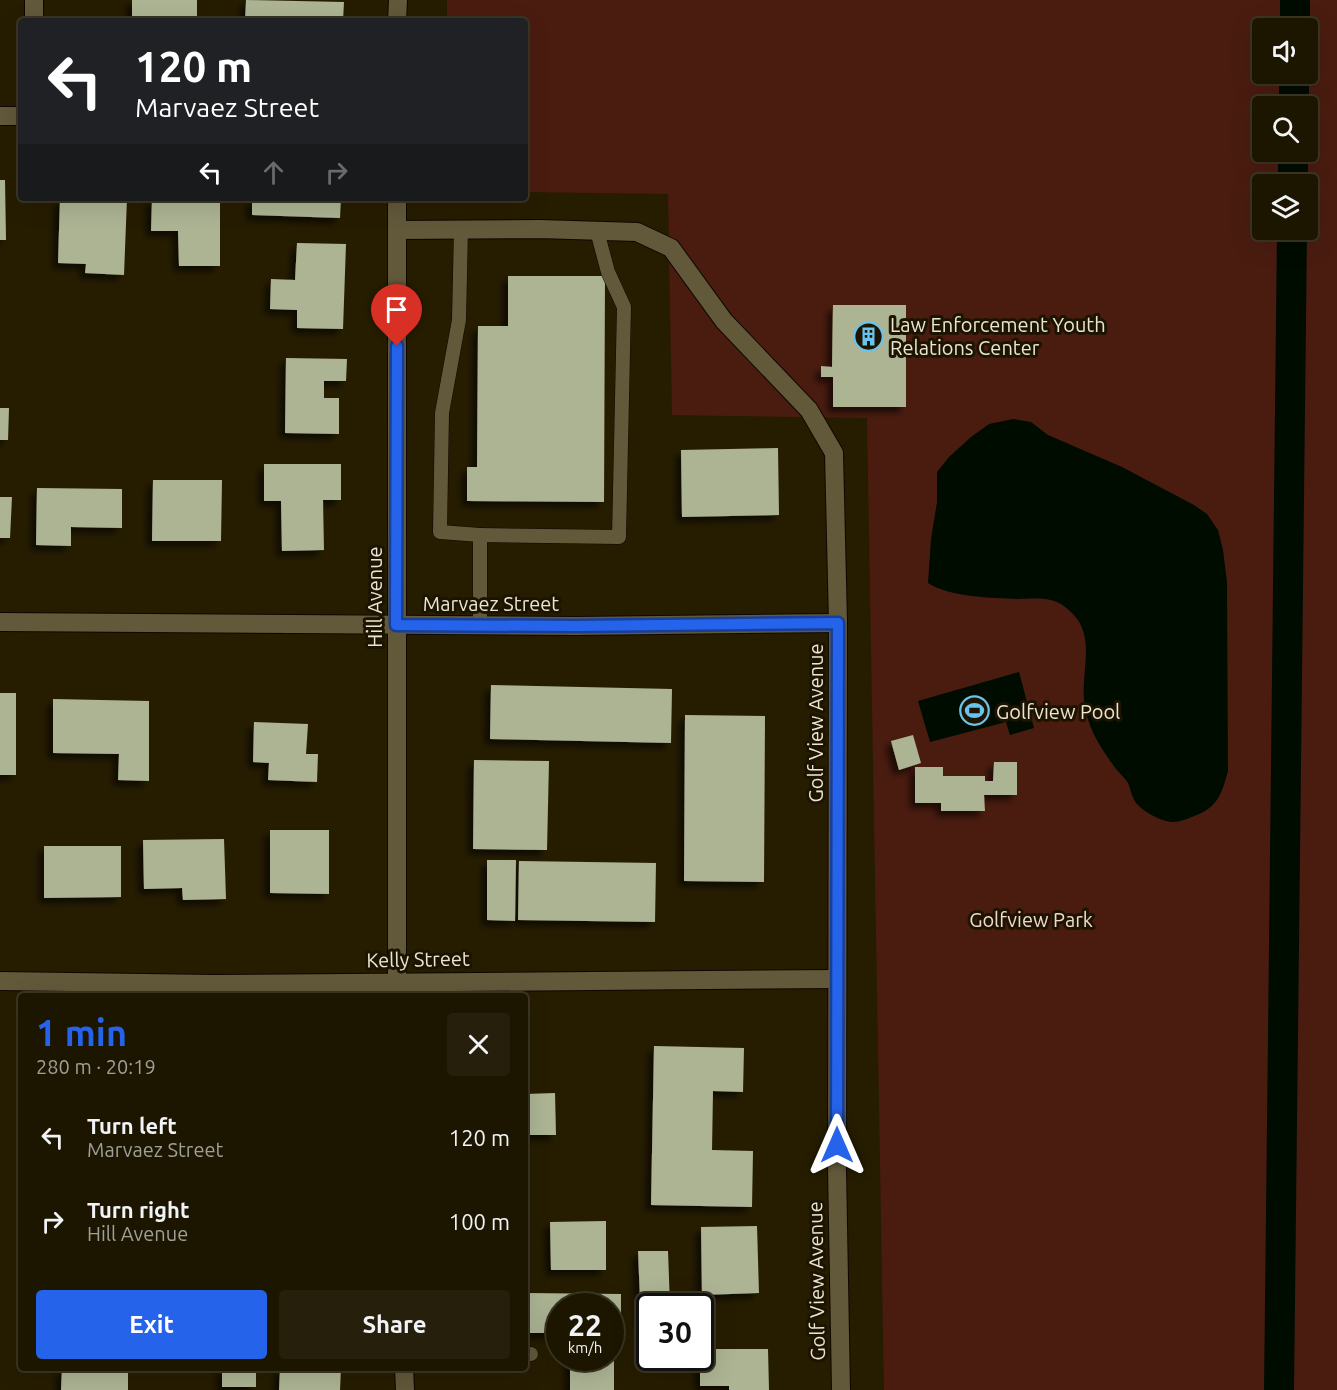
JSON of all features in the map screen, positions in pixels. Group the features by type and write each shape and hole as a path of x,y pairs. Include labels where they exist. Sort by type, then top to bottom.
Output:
{"street":[{"path":"34,0 34,18"},
{"path":"398,0 398,18"},
{"path":"0,116 18,116"},
{"name":"Hill Avenue","path":"397,201 397,989"},
{"name":"Golf View Avenue","path":"397,231 637,232 671,248 724,321 809,411 834,453 838,623 837,979 841,1390"},
{"name":"Marvaez Street","path":"0,622 396,625 838,623"},
{"name":"Kelly Street","path":"0,981 397,989 837,979"},
{"path":"404,1371 405,1390"}],"lane":[{"path":"461,230 459,320 442,413 440,532 480,535 619,537 624,306 608,272 597,231"},
{"path":"480,535 480,625"}],"green space":[{"name":"Golfview Park","path":"447,0 1337,0 1337,1390 884,1390 867,418 672,415 668,194 528,192 528,18 447,18"}],"shaded area":[{"path":"1013,419 1031,422 1048,435 1122,467 1194,505 1207,514 1218,530 1227,582 1228,771 1216,802 1206,811 1186,819 1169,822 1149,813 1135,802 1128,783 1100,745 1088,720 1084,700 1086,643 1084,632 1079,622 1065,607 1046,599 996,598 959,594 928,583 931,539 937,502 937,472 949,457 989,424"},
{"name":"Golfview Pool","path":"1019,672 1034,728 1010,735 1006,722 930,742 918,701"}],"building":[{"path":"132,0 197,0 197,18 132,18"},
{"path":"246,0 344,2 343,18 245,18"},
{"path":"0,180 5,180 6,240 0,240"},
{"path":"60,201 127,201 124,275 85,273 86,264 58,263"},
{"path":"152,201 220,201 220,266 179,266 178,231 151,231"},
{"path":"252,201 341,201 340,218 252,215"},
{"path":"297,243 346,244 343,329 297,328 297,310 270,309 271,279 295,280"},
{"path":"508,276 605,276 604,502 467,501 467,467 477,467 478,326 508,326"},
{"name":"Law Enforcement Youth Relations Center","path":"833,305 906,305 906,407 833,407 833,377 821,377 821,366 832,367"},
{"path":"286,358 347,359 346,381 324,381 324,398 339,398 339,434 285,433"},
{"path":"0,408 9,408 8,440 0,440"},
{"path":"778,448 779,515 682,517 681,450"},
{"path":"264,464 341,464 341,500 323,500 324,550 282,551 281,501 264,501"},
{"path":"153,480 222,480 221,541 152,541"},
{"path":"37,488 122,489 122,528 71,527 71,546 36,545"},
{"path":"0,497 12,497 10,538 0,538"},
{"path":"491,685 672,689 671,743 490,739"},
{"path":"0,693 16,693 16,775 0,775"},
{"path":"53,699 149,701 149,781 118,780 119,754 53,753"},
{"path":"685,715 765,716 764,882 684,881"},
{"path":"254,722 308,724 306,754 318,754 317,782 268,780 269,763 253,762"},
{"path":"913,735 921,763 899,770 891,741"},
{"path":"474,760 549,761 547,850 473,849"},
{"path":"994,762 1017,762 1017,795 984,795 985,811 941,811 941,803 915,803 915,767 943,767 943,776 985,776 985,781 993,781"},
{"path":"270,830 329,830 329,894 270,893"},
{"path":"224,839 226,899 183,900 182,888 144,889 143,840"},
{"path":"44,846 121,846 121,897 44,898"},
{"path":"487,860 516,860 515,921 487,920"},
{"path":"519,861 656,863 655,922 518,920"},
{"path":"654,1046 744,1048 743,1092 713,1091 712,1150 753,1151 752,1207 651,1205"},
{"path":"555,1093 556,1135 528,1135 528,1094"},
{"path":"528,1162 530,1162 528,1196"},
{"path":"606,1221 606,1270 551,1270 550,1222"},
{"path":"757,1226 759,1293 702,1293 701,1227"},
{"path":"638,1251 668,1251 670,1293 640,1293"},
{"path":"528,1293 546,1293 546,1333 528,1333"},
{"path":"714,1349 768,1349 769,1390 729,1390 729,1386 700,1386 700,1371 714,1371"},
{"path":"62,1371 128,1371 128,1390 61,1390"},
{"path":"222,1371 256,1371 256,1387 222,1387"},
{"path":"280,1371 341,1371 340,1390 279,1390"},
{"path":"570,1371 614,1371 614,1390 570,1390"}],"waterway":[{"path":"1295,0 1295,18"},
{"path":"1294,84 1294,96"},
{"path":"1293,162 1293,174"},
{"path":"1279,1390 1292,240"}],"place":[{"name":"Law Enforcement Youth Relations Center","path":"869,336"},
{"name":"Golfview Pool","path":"975,711"}],"route":[{"path":"397,346 396,625 576,626 838,623 837,1145"}]}
